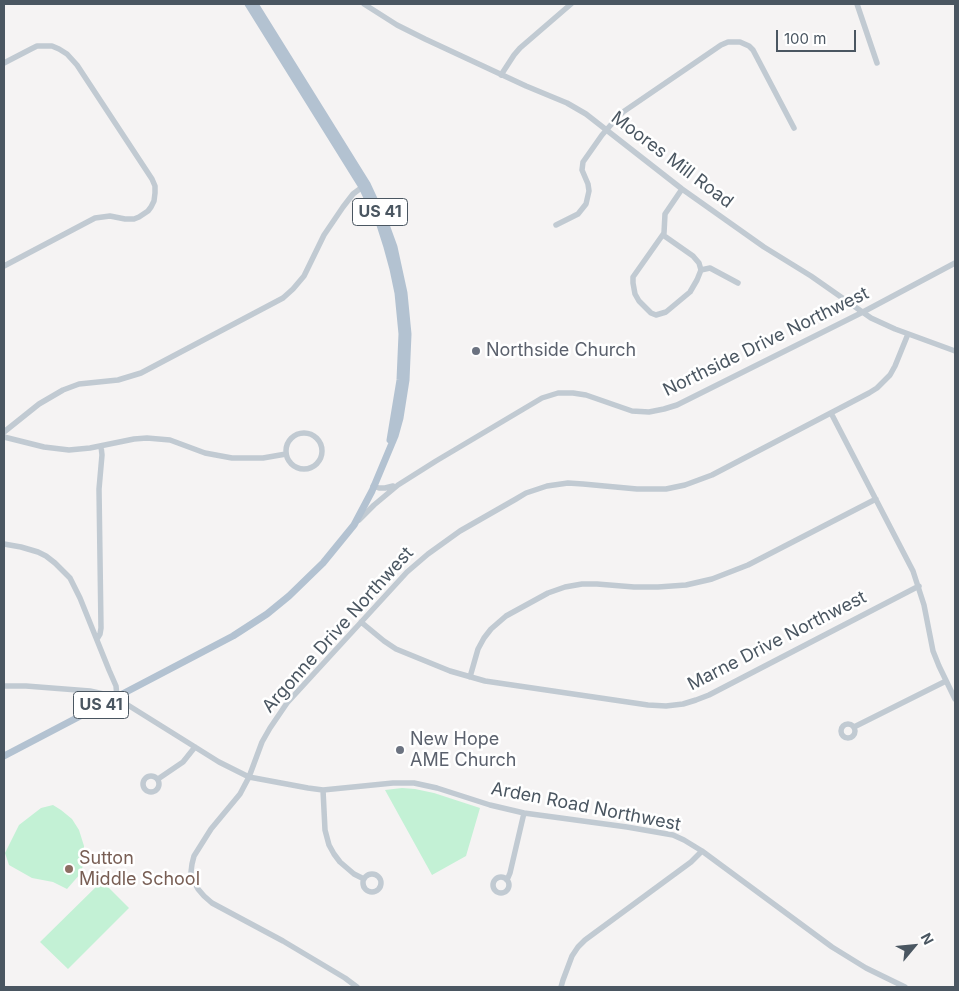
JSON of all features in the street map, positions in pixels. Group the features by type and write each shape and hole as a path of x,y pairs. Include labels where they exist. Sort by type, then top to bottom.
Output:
{"main road":[{"name":"US 41","path":"248,4 365,186"},
{"name":"US 41","path":"255,4 365,186 386,225 394,247 406,311 408,357 406,380 395,436 372,489"},
{"name":"Northside Drive Northwest","path":"4,756 233,636 267,614 312,574 337,547 354,525 372,489"}],"street":[{"name":"Moores Mill Road","path":"364,4 425,40 567,103 586,114 682,189 764,247 862,312 881,323 955,351"},
{"path":"501,75 520,48 572,4"},
{"path":"857,4 877,63"},
{"path":"556,225 578,214 586,204 589,192 582,170 583,162 616,119 721,45 735,41 745,43 753,50 794,128"},
{"path":"4,63 37,46 52,46 59,48 67,54 78,65 152,179 155,193 151,207 139,217 134,219 110,216 95,218 4,266"},
{"path":"4,432 39,404 63,390 78,384 118,380 141,373 283,298 304,276 324,235 343,207 353,194 365,186"},
{"path":"663,235 699,262 701,270 690,292 666,312 656,314 651,313 645,308 635,294 633,277 663,235 665,214 682,189"},
{"name":"Northside Drive Northwest","path":"354,525 366,512 398,485 542,398 573,393 632,411 649,412 677,405 955,263"},
{"path":"701,270 710,268 738,284"},
{"name":"Argonne Drive Northwest","path":"357,987 282,941 212,903 195,884 191,872 194,856 211,829 240,794 249,777 262,742 278,714 407,572 460,531 526,493 547,486 568,483 647,490 666,489 685,485 712,475 870,393 884,382 895,366 908,334"},
{"path":"831,413 913,571 924,604 933,651 955,699"},
{"path":"301,433 309,433 315,436 322,447 322,455 319,462 308,468 295,466 286,454 286,447 290,440 294,435 301,433"},
{"path":"4,437 57,449 79,449 134,438 147,438 170,440 206,453 232,458 263,458 286,454"},
{"path":"97,639 102,628 101,446"},
{"name":"Northside Drive Northwest","path":"372,489 398,485"},
{"path":"372,489 380,494 388,493"},
{"path":"470,677 478,649 491,629 506,616 548,593 582,584 658,588 686,585 712,579 748,565 876,499"},
{"path":"4,544 38,552 46,556 70,578 116,686 118,697"},
{"name":"Marne Drive Northwest","path":"361,622 396,649 470,677 485,681 666,706 683,704 709,694 919,586"},
{"path":"854,728 946,681"},
{"name":"Arden Road Northwest","path":"4,686 90,691 118,697 219,762 249,777 323,790 393,783 414,783 524,813 662,832 684,840 702,851 832,947 866,968 905,987"},
{"path":"158,779 182,762 195,747"},
{"path":"323,790 325,829 329,845 340,862 354,874 364,879"},
{"path":"506,880 510,873 524,813"},
{"path":"561,987 572,956 578,947 691,862 702,851"}],"green space":[{"path":"402,788 434,793 480,808 466,856 432,875 385,790"},
{"path":"53,805 72,819 79,830 84,846 84,861 81,873 67,889 53,882 32,878 9,865 5,853 19,825 41,808"},
{"path":"102,881 129,908 68,969 40,942"}],"place":[{"name":"Northside Church","path":"476,351"},
{"name":"New Hope AME Church","path":"400,750"},
{"name":"Sutton Middle School","path":"69,869"}]}
